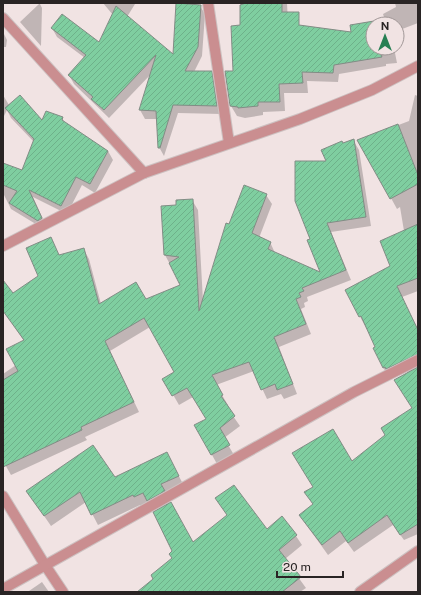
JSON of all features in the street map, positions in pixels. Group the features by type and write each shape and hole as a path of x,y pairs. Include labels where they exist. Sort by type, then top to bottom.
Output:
{"street":[{"path":"208,3 228,143"},
{"path":"3,18 144,173"},
{"path":"3,246 144,173 300,118 372,90 418,66"},
{"path":"3,589 354,392 418,360"},
{"path":"3,496 44,566 63,592"},
{"path":"360,592 418,551"}],"building":[{"path":"176,3 201,5 198,47 185,71 212,71 217,106 173,105 160,148 158,148 156,111 139,110 156,55 104,110 91,99 93,97 68,75 86,55 51,28 62,14 99,42 116,6 173,54"},
{"path":"246,3 282,3 282,12 299,12 299,25 351,32 350,25 365,22 365,56 382,57 334,65 333,73 302,72 303,83 279,84 280,102 258,102 258,106 238,108 230,106 225,71 233,71 231,26 240,25 240,5"},
{"path":"20,95 42,120 46,111 63,117 62,120 108,151 90,184 76,177 61,206 29,190 42,218 38,221 9,203 17,191 3,185 3,163 22,170 34,139 5,108"},
{"path":"398,124 418,175 418,184 390,199 357,140"},
{"path":"354,139 366,217 327,223 346,270 302,288 304,291 299,293 301,297 296,299 306,324 274,337 293,384 277,390 275,384 261,390 249,362 212,375 223,395 221,396 235,416 220,428 230,445 211,455 194,425 206,419 187,388 172,396 162,379 174,372 144,318 105,341 134,402 81,427 82,430 3,467 3,380 18,371 6,349 24,340 3,311 3,280 13,293 38,276 26,248 51,237 59,255 84,248 99,304 136,282 146,299 180,285 169,263 179,257 164,255 161,206 176,205 176,200 193,199 199,311 226,223 229,224 244,185 267,194 252,233 271,242 268,249 320,272 307,240 310,239 295,201 295,161 326,161 321,150 342,141 343,143"},
{"path":"418,224 418,278 397,286 418,330 418,354 386,369 385,367 383,368 373,348 375,347 361,316 359,317 345,290 390,266 380,241"},
{"path":"418,367 418,524 400,535 387,515 348,543 340,531 322,545 299,515 313,504 304,492 313,487 292,453 333,429 352,461 385,435 381,428 412,408 394,380"},
{"path":"93,445 115,477 167,452 179,476 161,484 165,491 147,501 143,493 134,497 133,495 91,515 80,492 44,516 26,491"},
{"path":"234,485 267,529 282,516 297,535 279,550 301,577 282,592 137,592 153,579 151,575 172,558 169,554 172,551 153,512 171,502 193,542 227,515 215,498"}]}
